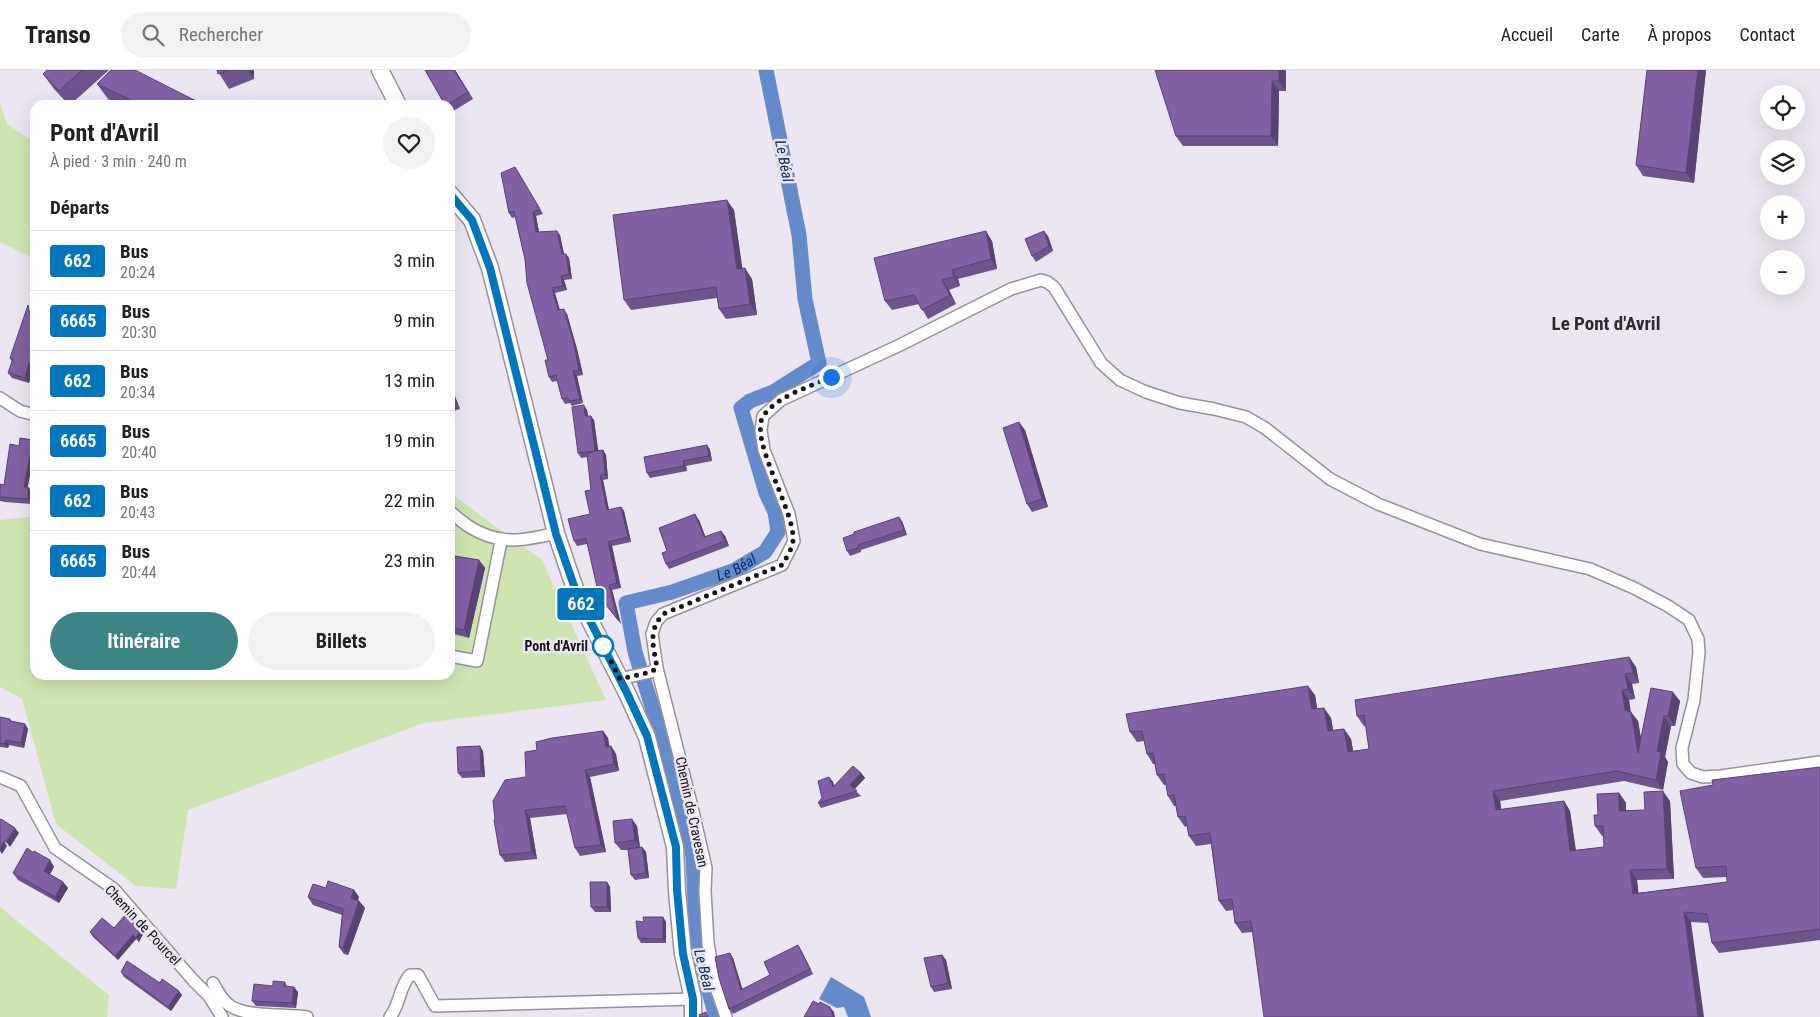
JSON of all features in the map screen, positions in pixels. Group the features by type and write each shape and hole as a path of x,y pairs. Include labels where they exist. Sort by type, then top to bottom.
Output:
{"main road":[{"path":"380,70 395,100"},
{"path":"455,200 472,220 490,268 556,534 580,601 627,677 647,736 676,847 677,890 683,954 693,999 693,1017"}],"street":[{"name":"Chemin de Cravesan","path":"726,1017 715,986 708,943 705,891 706,868 692,803 654,670 652,634 656,622 663,614 782,565 794,541 789,514 764,450 761,430 763,416 781,400 906,342 1011,289 1041,280 1054,287 1101,363 1120,380 1146,392 1180,403 1246,417 1265,428 1330,479 1378,504 1480,544 1590,569 1634,588 1668,606 1689,620 1698,639 1699,652 1694,700 1682,748 1683,764 1691,773 1703,777 1721,776 1820,762"},
{"path":"0,398 20,411 30,414"},
{"path":"455,517 479,533 501,540 518,541 556,534"},
{"path":"455,657 478,660 501,540"},
{"path":"627,677 654,670"},
{"name":"Chemin de Pourcel","path":"0,777 21,786 55,848 114,890 192,980 209,996 222,1017"},
{"path":"390,1017 394,1012 405,980 410,975 418,975 435,1006 693,999"},
{"path":"212,983 222,998 233,1008 260,1014 306,1017"}],"green space":[{"path":"0,103 7,124 30,140 30,257 0,242"},
{"path":"455,497 542,560 606,700 424,723 188,810 176,889 136,886 56,824 22,699 0,687 0,520 30,517 30,680 455,680"},
{"path":"0,907 109,995 107,1017 0,1017"}],"water":[{"path":"831,977 864,997 871,1017 848,1017 844,1007 837,1008 819,999"}],"building":[{"path":"47,70 82,70 59,91 43,74"},
{"path":"111,70 135,70 194,100 131,100 97,84"},
{"path":"217,70 228,70 218,74"},
{"path":"425,70 454,70 468,92 455,100 442,100"},
{"path":"1155,70 1279,70 1279,81 1272,81 1271,136 1176,136"},
{"path":"1647,70 1698,70 1686,173 1636,165"},
{"path":"515,167 540,209 533,212 536,232 557,231 562,254 566,254 569,274 561,276 563,286 552,288 558,310 564,309 574,344 579,370 573,371 580,399 569,401 568,398 562,399 556,375 549,377 545,360 548,360 527,283 525,259 514,211 509,213 501,173"},
{"path":"727,200 737,269 745,268 750,304 719,309 716,287 624,300 613,215"},
{"path":"986,231 991,259 952,270 954,277 942,280 950,295 922,310 914,295 885,301 874,258"},
{"path":"1044,231 1049,246 1032,256 1025,239"},
{"path":"28,305 30,311 30,363 25,378 8,373 13,359 10,358"},
{"path":"584,405 585,416 591,416 595,451 578,453 572,407"},
{"path":"1019,422 1042,499 1027,504 1003,428"},
{"path":"20,438 30,440 30,456 24,487 28,487 28,499 0,497 0,484 4,485 10,444 19,446"},
{"path":"707,445 709,456 683,461 684,466 647,473 644,457"},
{"path":"603,450 605,474 600,475 607,510 621,507 628,537 608,542 617,583 609,585 618,620 599,596 586,538 574,541 568,519 590,514 585,491 591,490 587,454"},
{"path":"695,514 704,537 721,531 725,541 666,564 662,553 667,551 659,528"},
{"path":"899,517 904,530 858,545 858,548 847,551 843,538 854,534 854,532"},
{"path":"455,556 479,560 464,630 455,628"},
{"path":"1629,657 1633,673 1625,674 1628,689 1622,690 1625,710 1631,712 1638,753 1651,688 1673,692 1668,716 1664,716 1657,751 1661,752 1656,780 1617,771 1493,791 1496,810 1564,801 1570,851 1604,847 1603,826 1595,826 1594,815 1598,815 1597,794 1619,793 1619,811 1645,810 1644,792 1663,791 1667,869 1630,870 1633,894 1727,882 1726,866 1696,868 1680,791 1713,785 1712,780 1820,767 1820,929 1712,943 1707,914 1684,912 1698,1017 1264,1017 1251,921 1235,923 1232,899 1219,901 1210,833 1189,836 1185,816 1178,817 1174,795 1168,796 1164,774 1157,775 1153,753 1147,754 1142,731 1130,732 1126,714 1308,686 1312,709 1324,708 1328,731 1344,729 1348,752 1369,749 1364,715 1357,716 1355,700"},
{"path":"0,717 25,724 21,743 6,740 4,744 0,743"},
{"path":"603,731 606,747 611,746 614,764 585,770 601,845 575,848 565,806 525,810 532,852 500,855 493,801 505,780 526,777 525,752 537,750 536,742"},
{"path":"480,746 481,771 458,773 457,747"},
{"path":"853,766 861,773 850,785 857,791 818,803 822,798 818,781 829,777 833,787"},
{"path":"632,819 635,840 615,843 613,821"},
{"path":"0,820 15,828 6,842 4,841 0,847"},
{"path":"642,847 646,873 631,875 628,849"},
{"path":"27,848 50,860 44,871 63,882 55,897 13,873"},
{"path":"328,881 354,890 351,898 359,901 343,948 339,947 343,909 308,897 313,884 326,888"},
{"path":"590,882 607,882 607,907 591,907"},
{"path":"126,914 140,930 136,938 133,935 115,956 90,932 102,918 114,928"},
{"path":"643,917 663,917 663,939 638,938 636,921 644,922"},
{"path":"798,945 810,969 729,1009 719,978 715,957 730,953 741,990 770,975 764,962"},
{"path":"942,955 948,983 931,987 924,958"},
{"path":"127,961 160,983 162,979 179,991 168,1007 121,972"},
{"path":"273,981 285,982 284,986 294,987 292,1003 252,1001 254,984 273,986"},
{"path":"813,1001 830,1007 833,1017 804,1017"},
{"path":"706,1012 708,1017 699,1017 699,1015"}],"waterway":[{"name":"Le Béal","path":"716,1017 697,948 693,856 673,774 635,652 626,603 672,592 735,570 765,552 778,532 775,512 766,493 741,408 750,401 773,392 819,363 805,299 799,235 766,70"}],"bus line":[{"name":"662","path":"455,200 472,220 490,268 556,534 573,583 580,601 647,736 676,847 677,890 683,954 693,999 693,1017"}],"place":[{"name":"Pont d'Avril","path":"603,646"}],"district":[{"name":"Le Pont d'Avril","path":"1606,323"}],"route":[{"path":"603,646 620,679 651,672 657,668 652,634 656,622 663,614 782,565 794,541 789,514 764,450 761,430 763,416 781,400 831,377"}]}
